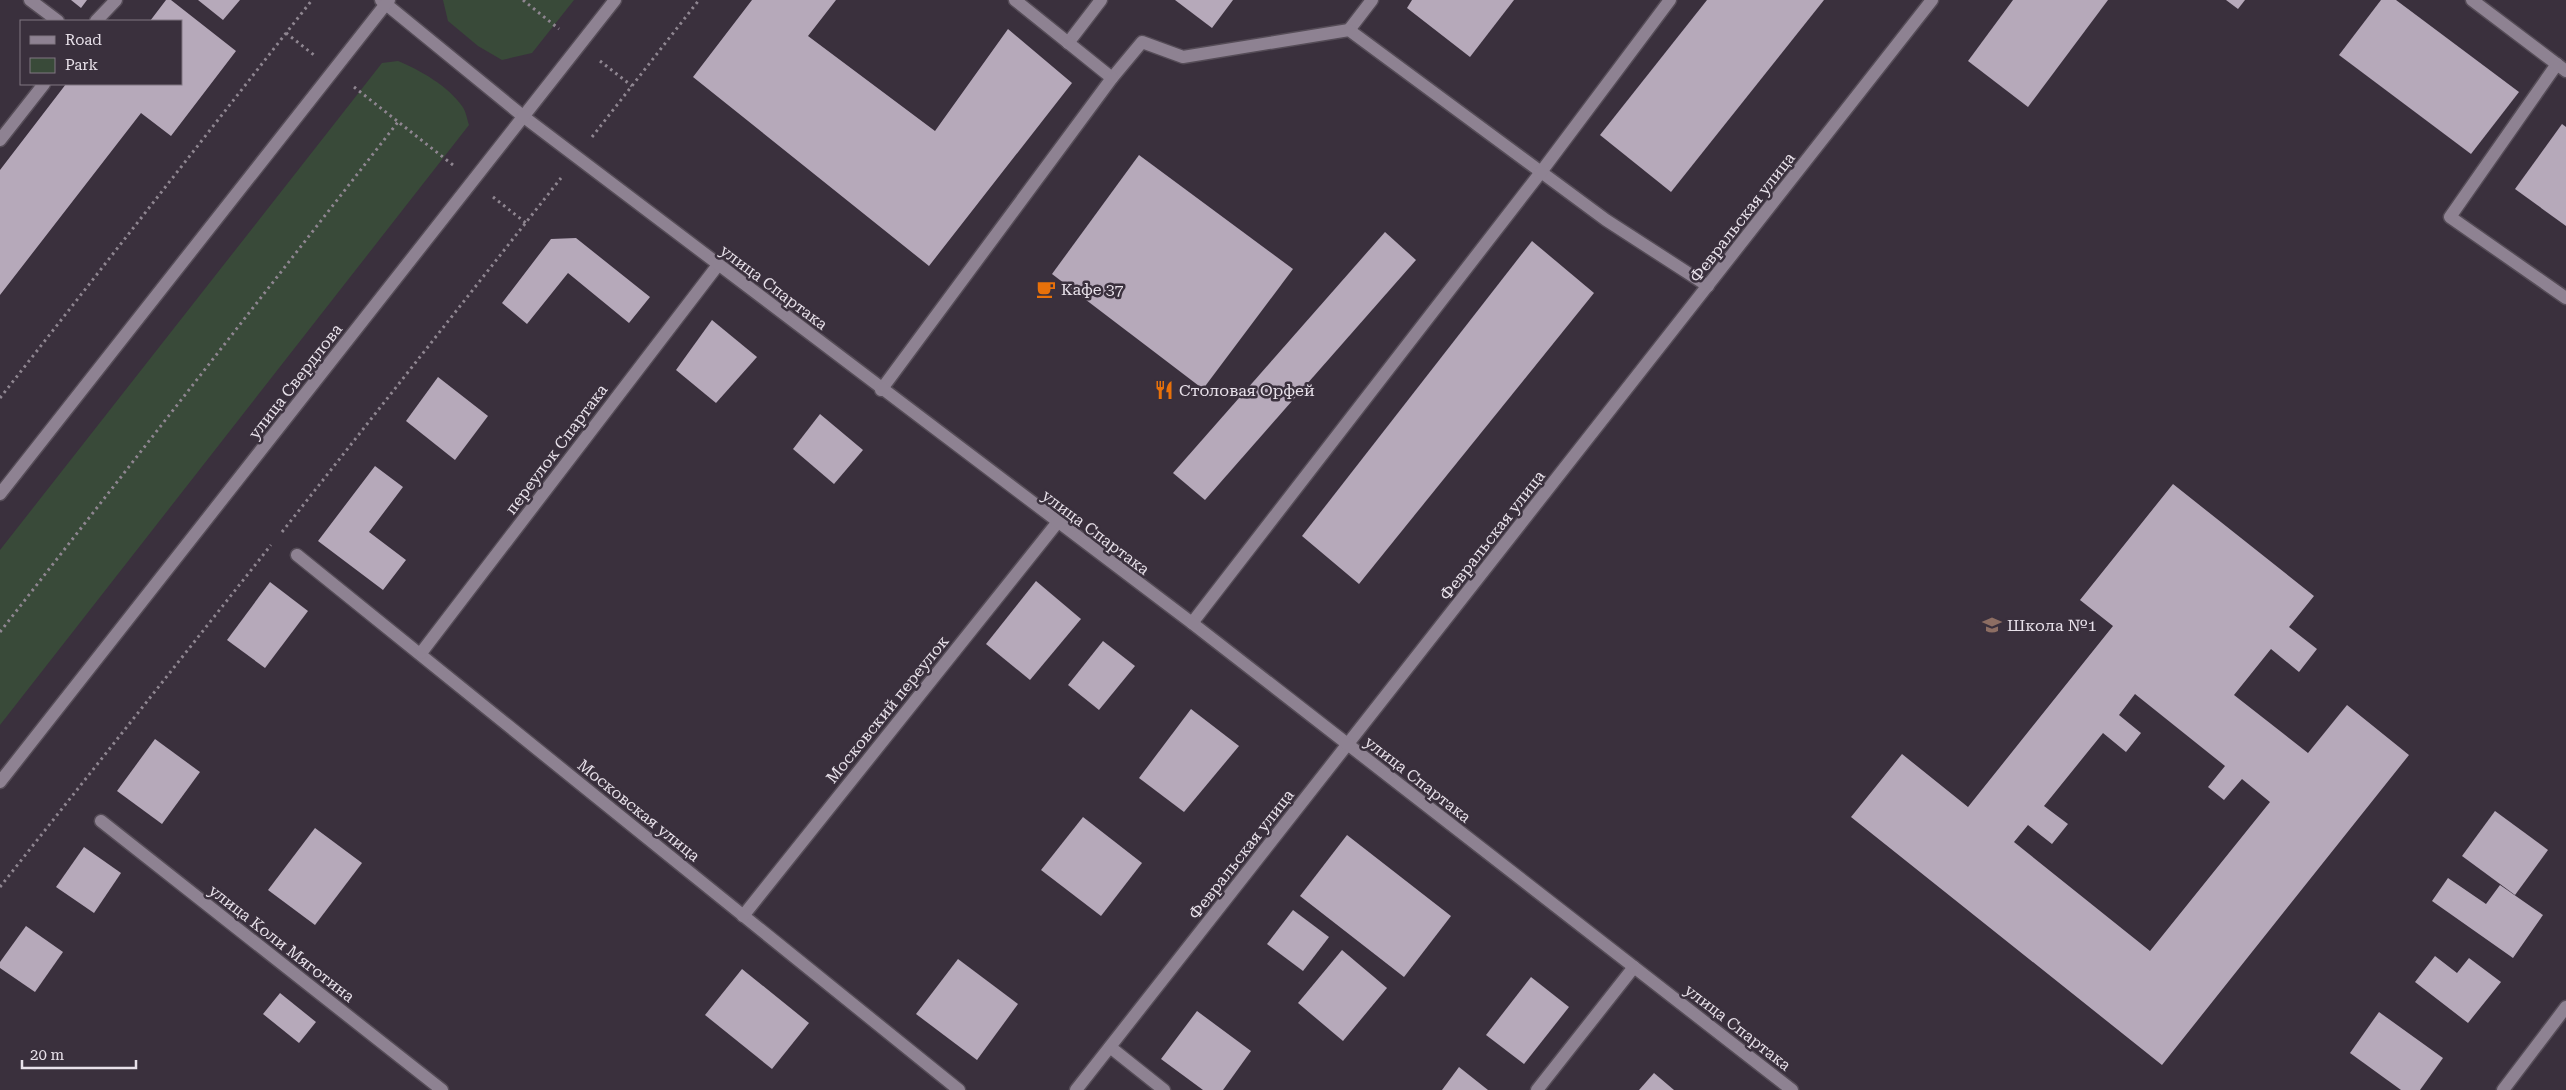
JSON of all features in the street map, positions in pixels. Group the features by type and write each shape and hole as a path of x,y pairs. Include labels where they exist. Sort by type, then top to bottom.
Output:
{"street":[{"path":"30,0 57,20"},
{"path":"97,20 116,0"},
{"name":"улица Свердлова","path":"0,782 615,0"},
{"path":"1014,0 1112,78"},
{"path":"1068,43 1101,0"},
{"path":"881,390 1112,78 1142,42 1183,58 1349,30 1372,0"},
{"path":"1192,623 1541,172 1670,0"},
{"name":"Февральская улица","path":"1076,1090 1932,0"},
{"path":"2472,0 2561,67 2450,217 2566,298"},
{"path":"0,494 333,71 385,1"},
{"name":"улица Спартака","path":"385,1 524,118 881,390 1192,623 1792,1090"},
{"path":"1349,30 1606,220 1708,286"},
{"path":"0,140 43,85"},
{"name":"переулок Спартака","path":"421,653 718,265"},
{"name":"Московский переулок","path":"743,916 1057,523"},
{"name":"Московская улица","path":"297,555 421,653 959,1090"},
{"name":"улица Коли Мяготина","path":"101,821 442,1090"},
{"path":"1537,1090 1634,967"},
{"path":"2503,1090 2566,1006"},
{"path":"1110,1047 1164,1090"}],"path":[{"path":"0,398 312,0"},
{"path":"279,535 526,223 699,0"},
{"path":"286,33 526,223"},
{"path":"0,632 398,122"},
{"path":"0,887 273,543"}],"green space":[{"path":"443,0 574,0 532,53 502,60 478,46 448,21"},
{"path":"398,61 424,74 449,92 463,108 469,125 0,725 0,550 382,63"}],"building":[{"path":"71,0 87,0 81,8"},
{"path":"166,0 171,0 236,51 171,136 141,113 0,295 0,170 65,85 182,85 182,20 151,20"},
{"path":"198,0 240,0 223,20"},
{"path":"752,0 836,0 808,36 935,131 1008,29 1072,83 929,266 693,77"},
{"path":"1175,0 1233,0 1212,28"},
{"path":"1412,0 1514,0 1470,57 1407,8"},
{"path":"1707,0 1824,0 1671,192 1600,135"},
{"path":"2013,0 2108,0 2028,107 1968,61"},
{"path":"2226,0 2245,0 2238,9"},
{"path":"2381,0 2396,0 2519,92 2471,154 2339,55"},
{"path":"2562,124 2566,127 2566,226 2515,189"},
{"path":"1139,155 1293,269 1203,389 1052,274"},
{"path":"1385,232 1416,260 1205,500 1173,473"},
{"path":"576,238 650,297 629,323 568,273 527,324 502,303 551,239"},
{"path":"1532,241 1594,293 1359,584 1302,536"},
{"path":"712,320 757,357 716,403 676,370"},
{"path":"438,377 488,416 455,460 406,421"},
{"path":"820,414 863,450 834,484 793,449"},
{"path":"375,466 403,487 369,532 406,560 383,590 318,541"},
{"path":"2173,484 2314,596 2289,627 2317,649 2299,672 2271,649 2234,695 2308,753 2347,705 2409,755 2162,1065 1851,817 1902,754 1968,807 2113,626 2080,600","holes":["2135,694 2225,766 2208,787 2224,800 2242,779 2270,802 2150,951 2014,842 2028,825 2052,844 2068,824 2044,806 2103,733 2126,752 2141,733 2119,715"]},
{"path":"1036,581 1081,619 1030,680 986,644"},
{"path":"270,582 308,611 265,668 227,640"},
{"path":"1103,641 1135,666 1099,710 1068,685"},
{"path":"1191,709 1239,746 1184,812 1139,778"},
{"path":"155,739 200,772 162,824 117,791"},
{"path":"2495,811 2548,850 2515,895 2462,856"},
{"path":"1083,817 1142,863 1101,916 1041,870"},
{"path":"315,828 362,863 315,925 268,890"},
{"path":"1347,835 1451,916 1404,977 1300,896"},
{"path":"84,847 121,873 94,913 56,887"},
{"path":"2448,878 2486,904 2500,885 2543,915 2513,958 2432,901"},
{"path":"1293,910 1329,937 1303,971 1267,944"},
{"path":"26,926 63,952 35,992 0,968 0,962"},
{"path":"1342,950 1387,988 1343,1041 1298,1003"},
{"path":"2435,956 2457,973 2469,958 2501,982 2468,1023 2415,982"},
{"path":"958,959 1018,1004 977,1060 916,1014"},
{"path":"742,969 809,1023 772,1069 705,1015"},
{"path":"1531,977 1569,1007 1524,1064 1486,1035"},
{"path":"280,993 316,1022 299,1043 263,1014"},
{"path":"1197,1011 1251,1051 1223,1090 1203,1090 1161,1059"},
{"path":"2379,1012 2443,1058 2420,1090 2401,1090 2350,1053"},
{"path":"1459,1067 1488,1090 1442,1090"},
{"path":"1654,1073 1674,1090 1639,1090"}],"place":[{"name":"Кафе 37","path":"1046,289"},
{"name":"Столовая Орфей","path":"1164,390"},
{"name":"Школа №1","path":"1992,625"}]}
